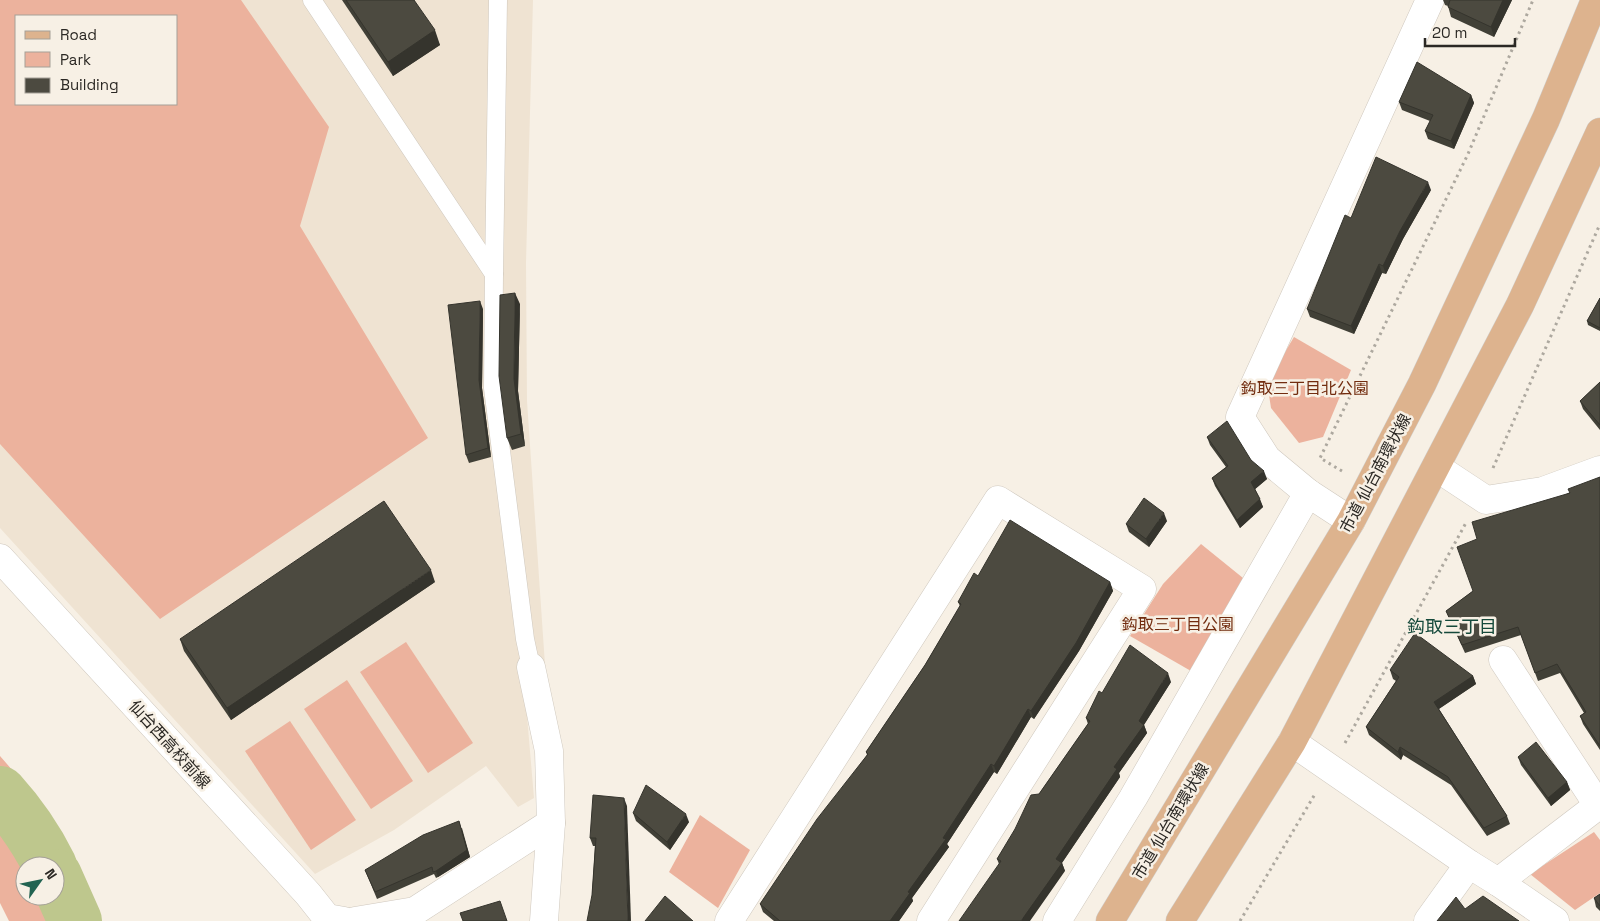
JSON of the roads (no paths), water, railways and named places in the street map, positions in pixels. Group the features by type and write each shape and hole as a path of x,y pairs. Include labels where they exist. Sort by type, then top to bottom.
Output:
{"main road":[{"name":"市道 仙台南環状線","path":"1110,921 1351,521 1422,384 1542,128 1594,0"},
{"path":"1180,921 1292,742 1520,305 1600,132"}],"street":[{"path":"1351,521 1308,494 1267,459 1240,417 1430,0"},
{"path":"1436,467 1486,500 1543,491 1600,470"},
{"path":"1057,921 1133,798 1308,494"},
{"path":"729,921 998,500 1142,588 931,921"},
{"name":"仙台西高校前線","path":"0,558 333,920"},
{"path":"1498,882 1599,804 1503,660"},
{"path":"531,667 549,752 551,823 544,921"},
{"path":"1292,742 1555,921"},
{"path":"354,921 415,911 551,823"},
{"path":"1428,921 1469,864"}],"lane":[{"path":"312,0 494,274"},
{"path":"498,0 492,388 525,639 531,667"}],"waterway":[{"path":"0,793 28,828 45,856"},
{"path":"65,898 75,921"}],"district":[{"name":"鈎取三丁目","path":"1452,627"}],"park label":[{"name":"鈎取三丁目北公園","path":"1305,388"},
{"name":"鈎取三丁目公園","path":"1178,624"}]}
